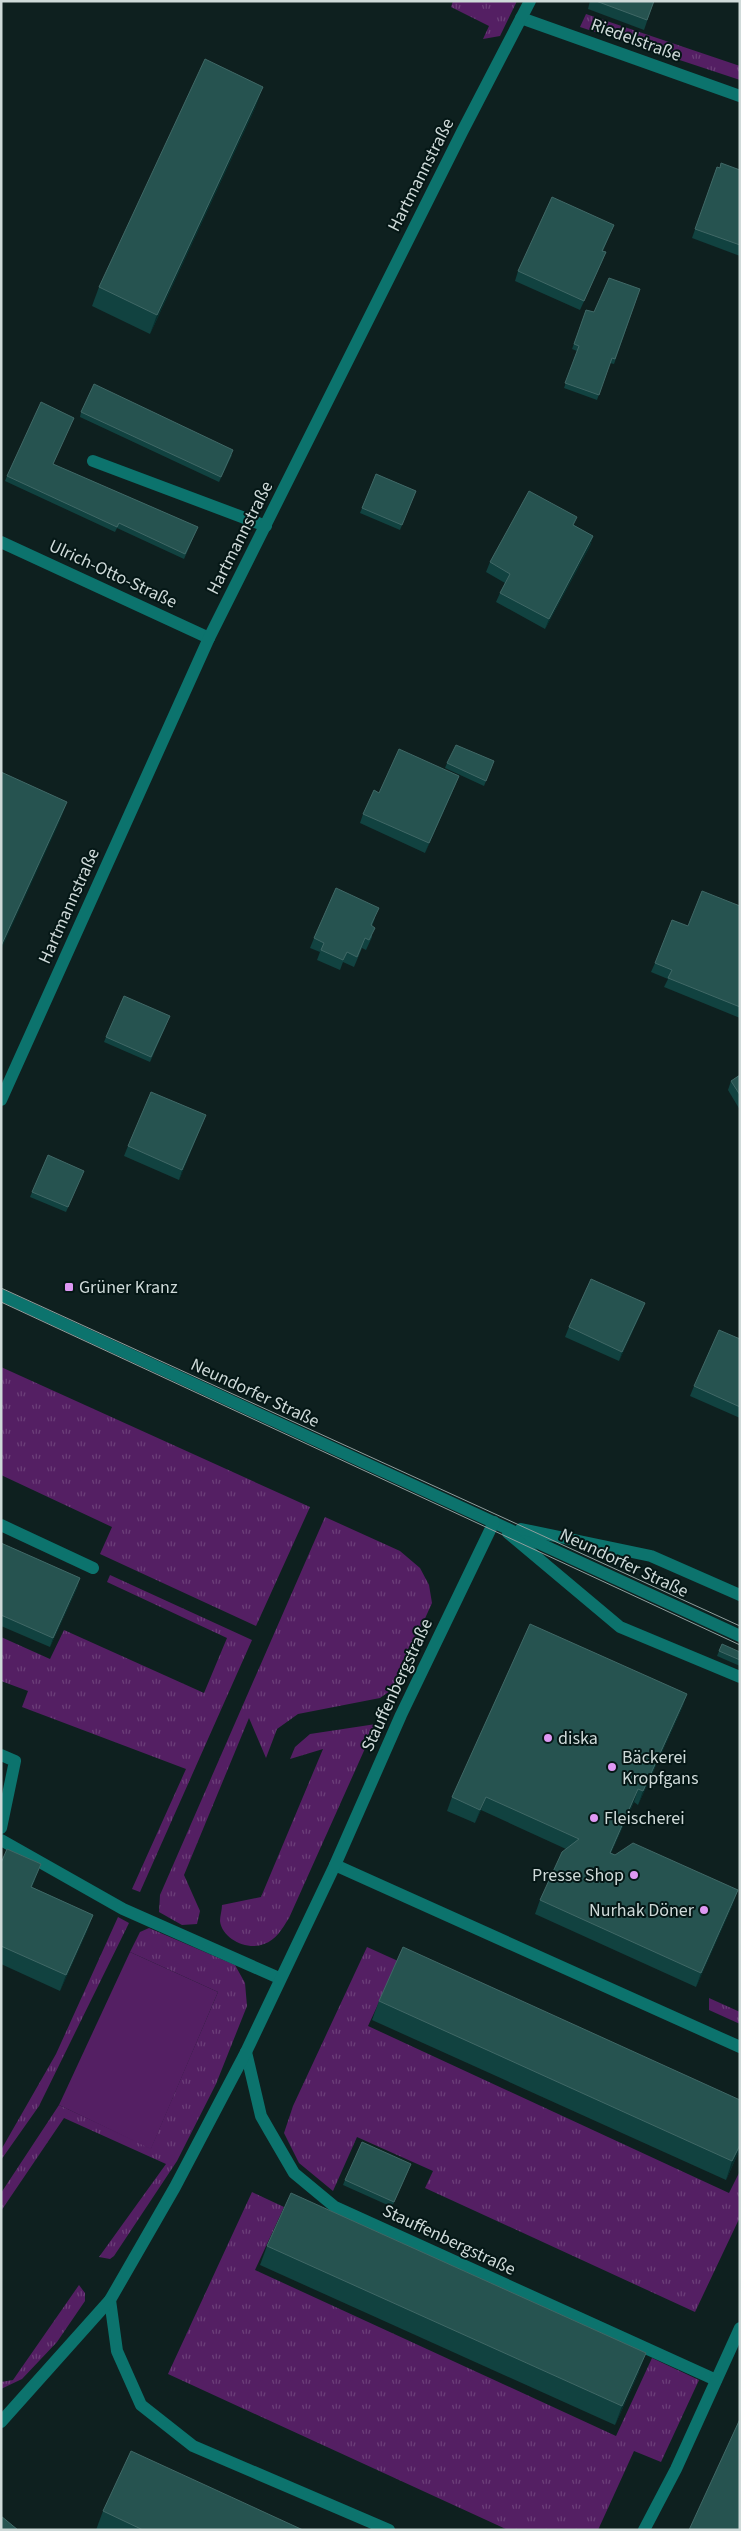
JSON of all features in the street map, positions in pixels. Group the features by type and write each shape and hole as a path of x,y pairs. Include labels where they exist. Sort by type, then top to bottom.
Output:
{"street":[{"name":"Hartmannstraße","path":"1,1100 210,638 530,1"},
{"name":"Riedelstraße","path":"521,18 740,96"},
{"path":"93,461 266,526"},
{"name":"Ulrich-Otto-Straße","path":"1,542 210,638"},
{"name":"Neundorfer Straße","path":"1,1295 740,1636"},
{"name":"Neundorfer Straße","path":"494,1522 651,1556 740,1595"},
{"name":"Neundorfer Straße","path":"494,1522 620,1627 740,1677"},
{"name":"Stauffenbergstraße","path":"3,2416 110,2300 175,2187 246,2052 279,1978 335,1864 401,1715 494,1522"},
{"path":"1,1525 93,1568"},
{"path":"1,1755 15,1761 1,1828"},
{"path":"1,1840 122,1909 279,1978"},
{"path":"335,1864 740,2047"},
{"name":"Stauffenbergstraße","path":"246,2052 261,2116 269,2130 294,2173 335,2207 716,2380"},
{"path":"110,2300 117,2351 141,2405 193,2446 389,2530"},
{"path":"644,2530 676,2469 740,2328"}],"green space":[{"path":"453,1 517,1 500,36 483,39 489,26 451,7"},
{"path":"586,14 740,66 740,80 580,27"},
{"path":"1,1367 310,1507 256,1626 100,1554 112,1527 1,1475"},
{"path":"325,1517 400,1551 420,1568 429,1585 432,1603 393,1689 380,1698 298,1714 277,1729 266,1758 249,1718 184,1875 200,1911 197,1924 182,1925 159,1912 160,1895"},
{"path":"110,1575 252,1640 140,1892 132,1889 186,1769 22,1707 28,1691 1,1681 1,1637 50,1659 64,1630 204,1693 227,1638 107,1582"},
{"path":"376,1724 284,1926 272,1940 264,1944 251,1946 237,1942 225,1933 222,1927 220,1921 222,1905 261,1897 323,1749 290,1759 295,1747 310,1734"},
{"path":"118,1917 129,1923 39,2106 1,2160 1,2150 56,2054"},
{"path":"149,1928 235,1965 245,1983 247,2006 216,2084 177,2161 114,2256 110,2259 99,2257 166,2164 64,2118 1,2211 1,2193 59,2105 151,2148 218,1992 130,1952 140,1932"},
{"path":"367,1947 398,1961 368,2026 729,2193 740,2171 740,2217 695,2312 425,2188 433,2171 357,2137 333,2191 299,2163 284,2133 293,2106"},
{"path":"130,1952 218,1992 151,2149 59,2105"},
{"path":"709,1998 740,2012 740,2024 709,2010"},
{"path":"252,2192 284,2207 255,2270 616,2436 652,2358 699,2380 661,2462 634,2451 598,2530 508,2530 168,2374"},
{"path":"79,2285 85,2293 85,2301 57,2342 22,2379 1,2389 1,2382 13,2380"}],"building":[{"path":"596,1 654,1 647,20"},
{"path":"205,59 263,87 157,315 99,287"},
{"path":"721,163 740,170 740,245 695,229 717,167 720,168"},
{"path":"552,197 614,225 602,251 606,252 584,301 518,271"},
{"path":"609,278 640,289 615,359 612,358 599,395 565,383 579,346 574,344 586,310 594,312"},
{"path":"94,384 233,450 221,477 81,412"},
{"path":"41,402 74,418 53,464 198,527 185,554 119,523 117,527 7,476"},
{"path":"376,474 416,491 402,525 362,508"},
{"path":"529,491 577,517 573,525 593,536 549,619 500,593 510,574 490,562"},
{"path":"456,745 494,761 486,781 447,763"},
{"path":"399,749 459,776 429,843 363,814 374,790 379,793"},
{"path":"1,772 67,802 1,946"},
{"path":"336,888 379,908 371,925 375,928 369,940 365,938 357,957 347,952 343,960 321,950 324,943 314,938"},
{"path":"702,891 740,906 740,1007 668,978 672,970 655,963 672,920 688,926"},
{"path":"124,996 170,1016 151,1057 106,1037"},
{"path":"740,1075 740,1095 731,1081"},
{"path":"151,1092 206,1115 182,1170 128,1146"},
{"path":"48,1155 84,1171 68,1207 32,1192"},
{"path":"591,1279 645,1303 622,1352 569,1327"},
{"path":"719,1330 740,1339 740,1407 694,1386"},
{"path":"1,1543 80,1578 53,1638 1,1615"},
{"path":"530,1624 687,1694 643,1791 638,1789 610,1853 615,1855 633,1843 738,1890 701,1973 540,1900 562,1852 579,1839 486,1797 480,1810 452,1797"},
{"path":"722,1644 740,1652 740,1660 719,1651"},
{"path":"7,1849 41,1864 31,1887 93,1915 66,1975 1,1946 1,1863"},
{"path":"403,1947 740,2100 740,2145 732,2161 379,2001"},
{"path":"362,2142 411,2164 394,2202 345,2180"},
{"path":"291,2193 646,2353 622,2406 267,2246"},
{"path":"740,2419 740,2530 689,2530"},
{"path":"131,2451 303,2530 143,2530 103,2511"},
{"path":"1,2516 18,2530 1,2530"}],"tram line":[{"path":"1,1288 740,1626"},
{"path":"1,1302 740,1645"}],"place":[{"name":"Grüner Kranz","path":"69,1287"},
{"name":"diska","path":"548,1738"},
{"name":"Bäckerei Kropfgans","path":"612,1767"},
{"name":"Fleischerei","path":"594,1818"},
{"name":"Presse Shop","path":"634,1875"},
{"name":"Nurhak Döner","path":"704,1910"}]}
